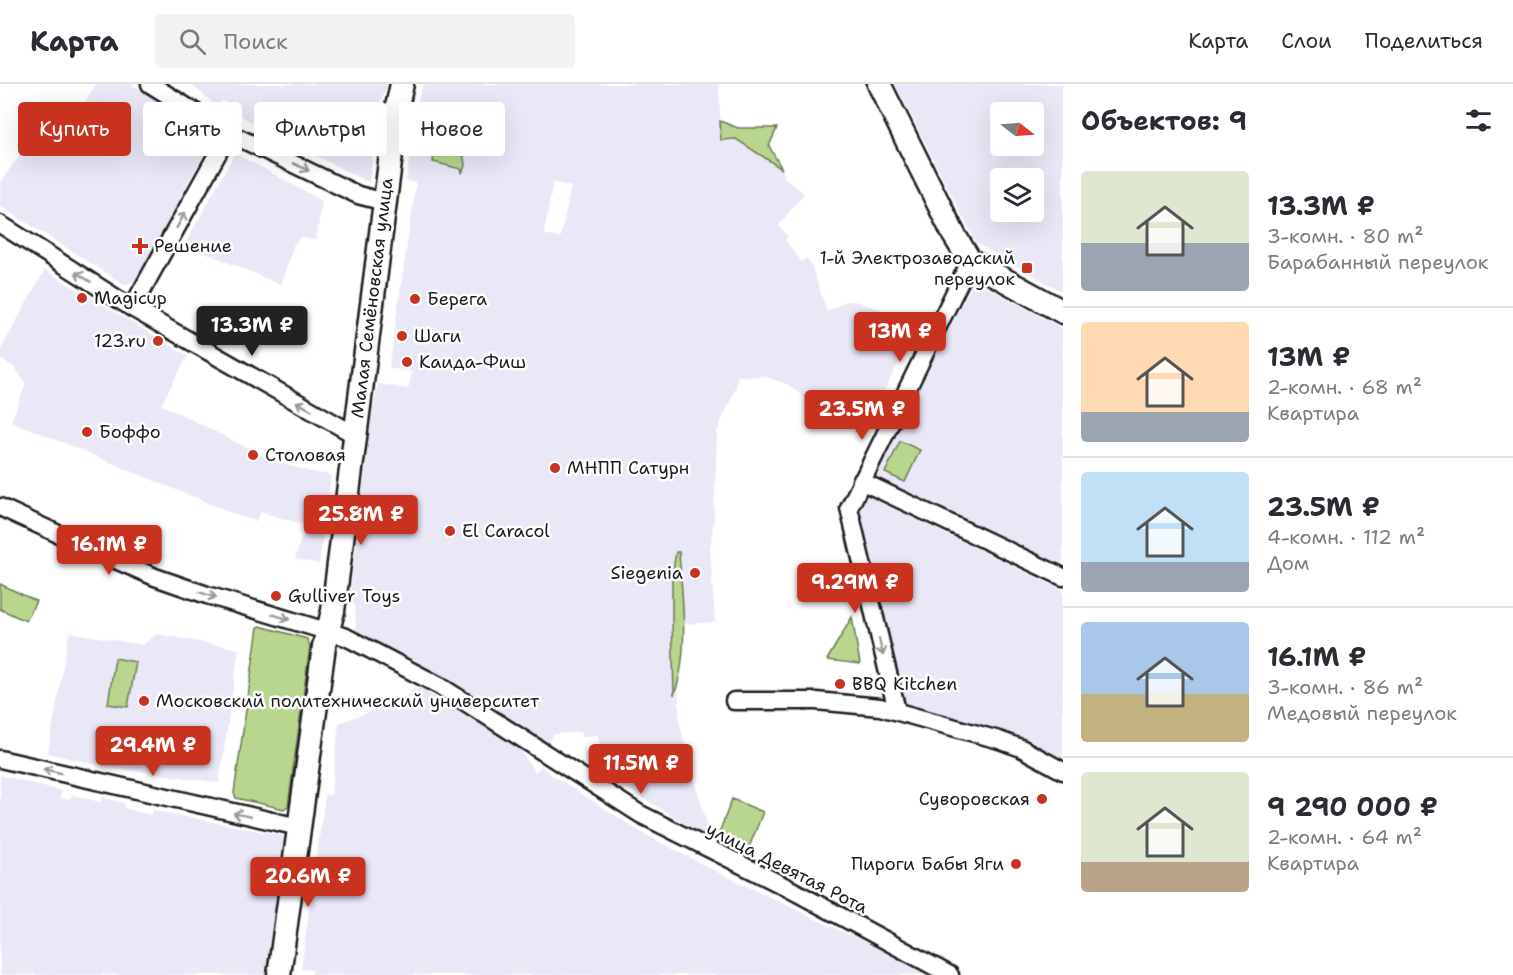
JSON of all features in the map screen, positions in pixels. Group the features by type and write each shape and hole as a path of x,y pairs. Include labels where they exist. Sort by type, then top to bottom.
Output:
{"street":[{"path":"150,84 180,102"},
{"name":"Малая Семёновская улица","path":"279,975 324,646 333,610 397,107 402,84"},
{"path":"879,84 954,235 970,261 1063,312"},
{"path":"242,138 358,195 385,202"},
{"path":"132,308 217,156"},
{"path":"0,224 132,308 355,435"},
{"path":"897,711 849,508 970,261"},
{"path":"861,481 1063,577"},
{"name":"улица Девятая Рота","path":"0,507 155,576 207,595 346,637 440,686 640,814 788,888 950,975"},
{"path":"734,701 826,701 858,703 897,711 1021,748 1063,771"},
{"path":"0,759 299,827"}],"shaded area":[{"path":"96,84 132,84 160,102 143,102 143,156 203,156 135,281 125,285 0,206 0,183 19,156 131,156 131,102 85,102"},
{"path":"190,84 388,84 381,102 254,102 254,123 242,116 242,102 222,100 212,102"},
{"path":"423,84 719,84 721,140 736,139 782,169 785,178 804,193 779,225 788,237 785,239 801,262 807,258 812,267 827,312 846,301 854,301 915,320 909,330 914,332 864,431 828,415 830,412 803,397 789,385 761,375 760,377 738,376 736,387 717,432 714,518 710,549 715,622 684,624 678,684 680,725 711,839 586,764 584,752 601,748 597,735 581,737 580,732 554,734 547,744 446,682 356,632 355,605 349,603 372,415 378,384 408,389 412,372 389,368 416,183 406,181 410,156 505,156 505,102 418,102","holes":["553,182 571,187 560,238 544,234"]},
{"path":"895,84 1063,84 1063,292 976,243"},
{"path":"233,156 240,156 322,201 316,241 301,237 294,244 281,285 185,244"},
{"path":"317,156 373,156 369,183"},
{"path":"45,270 188,356 161,404 271,460 311,472 331,475 319,564 295,559 305,525 261,512 256,521 239,516 11,421 26,384 14,367 0,359 0,351"},
{"path":"974,280 1063,329 1063,567 875,477"},
{"path":"865,495 1063,590 1063,763 907,707 903,702 858,507"},
{"name":"Московский политехнический университет","path":"69,632 142,645 157,634 239,649 219,783 98,765 48,753"},
{"path":"419,687 518,747 535,772 541,766 641,832 713,870 900,959 927,973 926,975 312,975 312,970 301,969 325,795 331,795 339,723 407,698 413,688 417,690"},
{"path":"0,775 62,791 60,798 70,800 72,795 101,802 102,797 125,803 124,808 151,815 153,810 284,836 265,975 0,975"}],"green space":[{"path":"720,121 738,128 777,128 769,146 782,169 736,139 721,140"},
{"path":"434,156 464,156 465,166 462,173 461,169 433,162"},
{"path":"900,441 920,450 905,482 885,473"},
{"path":"676,552 679,552 683,643 679,679 674,695 672,575"},
{"path":"0,584 36,601 26,621 0,609"},
{"path":"852,617 860,664 827,660"},
{"path":"258,627 307,639 310,646 288,806 284,809 236,798 234,793"},
{"path":"115,658 136,662 128,707 108,704"},
{"path":"732,799 763,812 748,850 717,838"}],"place":[{"name":"Решение","path":"140,246"},
{"name":"1-й Электрозаводский переулок","path":"1027,268"},
{"name":"Magicup","path":"82,298"},
{"name":"Берега","path":"415,299"},
{"name":"Шаги","path":"402,336"},
{"name":"123.ru","path":"158,341"},
{"name":"Каида-Фиш","path":"407,362"},
{"name":"Боффо","path":"87,432"},
{"name":"Столовая","path":"253,455"},
{"name":"МНПП Сатурн","path":"555,468"},
{"name":"El Caracol","path":"450,531"},
{"name":"Siegenia","path":"695,573"},
{"name":"Gulliver Toys","path":"276,596"},
{"name":"BBQ Kitchen","path":"840,684"},
{"name":"Московский политехнический университет","path":"144,701"},
{"name":"Суворовская","path":"1042,799"},
{"name":"Пироги Бабы Яги","path":"1016,864"}]}
